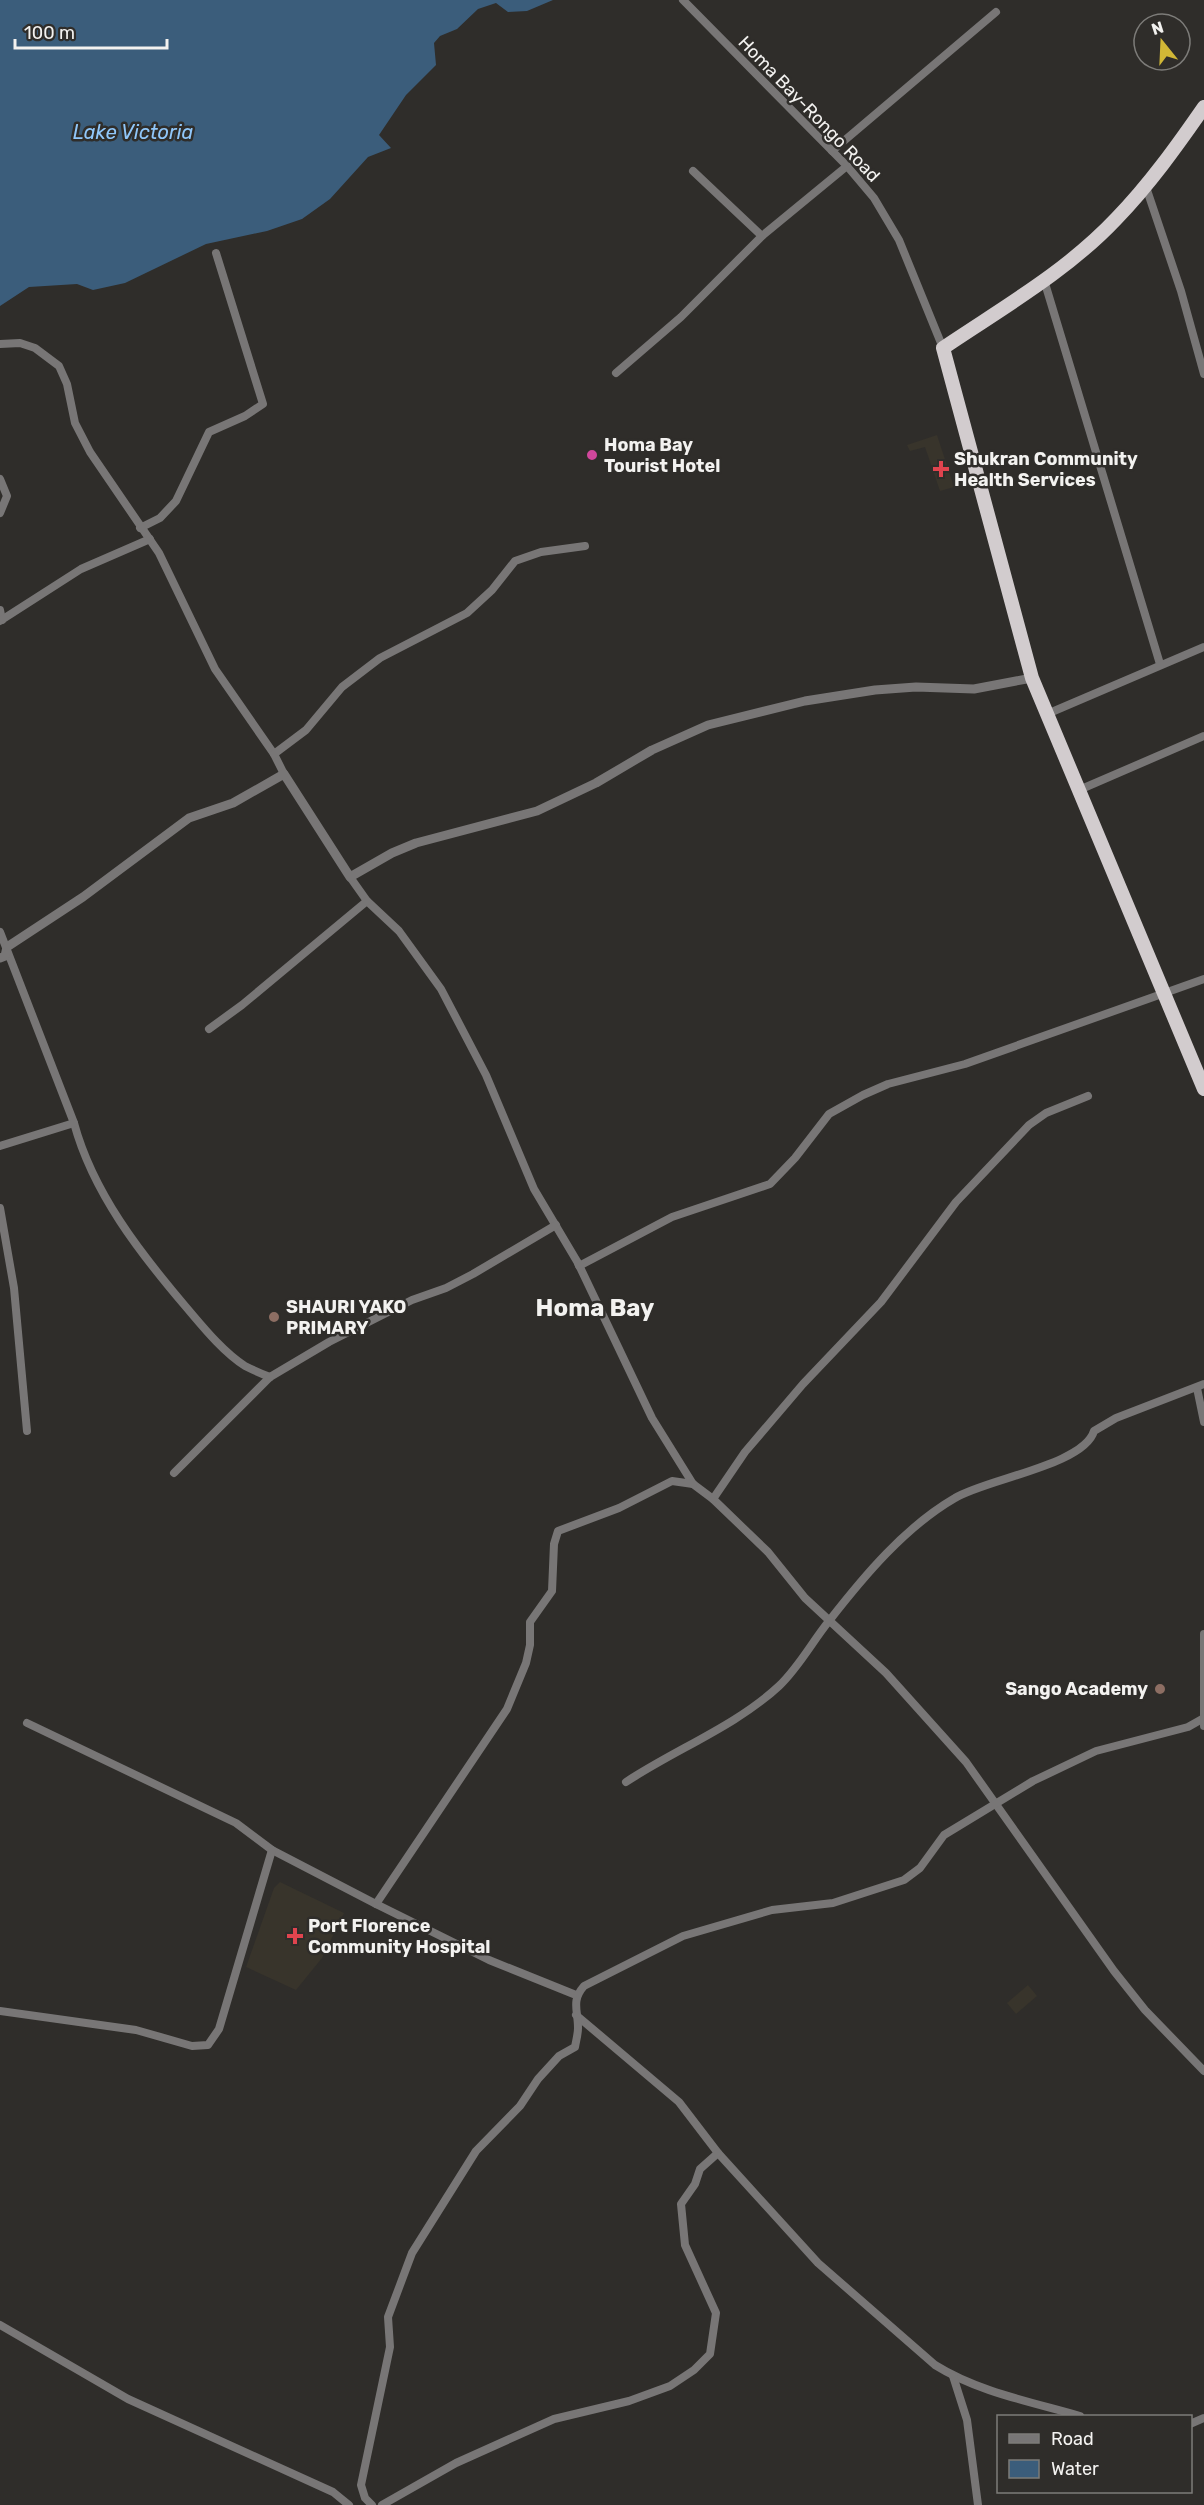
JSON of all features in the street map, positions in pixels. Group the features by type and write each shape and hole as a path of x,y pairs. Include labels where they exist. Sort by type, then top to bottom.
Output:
{"highway":[{"path":"1204,107 1146,187 1115,221 1044,280 943,348 1032,678 1204,1089"}],"street":[{"name":"Homa Bay-Rongo Road","path":"683,0 847,166 888,219 943,348"},
{"path":"832,151 996,12"},
{"path":"616,373 681,317 762,236 847,166"},
{"path":"693,171 762,236"},
{"path":"1146,187 1181,291 1204,374"},
{"path":"140,528 160,518 176,501 209,432 245,416 262,404 216,253"},
{"path":"1044,280 1160,664"},
{"path":"0,344 20,344 35,348 59,366 67,384 75,423 140,528 150,539 214,669 274,754 284,774 367,901 399,931 441,989 486,1075 534,1189 578,1263 652,1418 693,1484 713,1499 768,1552 828,1621 893,1681 966,1761 1114,1971 1145,2010 1204,2071"},
{"path":"0,479 7,496 0,513"},
{"path":"0,610 1,621 81,569 150,539"},
{"path":"274,754 306,730 342,687 380,658 467,613 492,590 515,561 541,552 585,546"},
{"path":"1047,714 1204,647"},
{"path":"350,877 392,853 416,843 537,811 596,783 652,750 708,725 805,702 875,690 916,687 974,689 1032,678"},
{"path":"1079,789 1204,736"},
{"path":"0,958 5,956 8,947 83,897 189,818 233,803 284,774"},
{"path":"209,1029 242,1005 367,901"},
{"path":"0,932 8,947 80,1145 104,1196 148,1262 204,1329 244,1365 270,1377"},
{"path":"578,1263 579,1266 672,1217 770,1184 795,1158 829,1114 863,1095 888,1084 965,1064 1204,979"},
{"path":"713,1499 746,1452 795,1393 881,1302 920,1252 942,1218 963,1194 1029,1125 1046,1113 1088,1096"},
{"path":"0,1146 74,1124"},
{"path":"0,1208 14,1288 27,1431"},
{"path":"174,1473 270,1377 329,1342 412,1300 447,1288 555,1225"},
{"path":"626,1782 756,1706 792,1671 828,1621 887,1553 955,1498 977,1486 1069,1456 1092,1440 1094,1431 1116,1418 1201,1386 1204,1422"},
{"path":"376,1904 507,1709 526,1663 530,1644 530,1622 552,1591 554,1544 558,1531 619,1508 672,1481 693,1484"},
{"path":"1204,1634 1204,1726"},
{"path":"372,2505 365,2498 361,2485 390,2347 387,2317 412,2253 476,2151 520,2106 538,2079 559,2056 575,2047 578,2028 576,1995 584,1986 683,1936 772,1910 833,1903 904,1880 920,1868 944,1835 1033,1780 1096,1751 1188,1727 1204,1718"},
{"path":"27,1723 236,1823 272,1850 489,1960 576,1995"},
{"path":"0,2011 136,2030 192,2046 208,2045 219,2029 272,1850"},
{"path":"576,2015 679,2102 718,2153 818,2263 935,2365 953,2376 1077,2415"},
{"path":"382,2505 456,2463 554,2419 629,2401 670,2386 694,2370 710,2354 716,2313 685,2245 681,2204 695,2184 700,2169 718,2153"},
{"path":"0,2325 128,2399 333,2492 349,2505"},
{"path":"953,2376 967,2420 978,2505"}],"shaded area":[{"name":"Shukran Community Health Services","path":"937,435 954,487 940,491 925,447 910,451 907,445"},
{"name":"Port Florence Community Hospital","path":"280,1882 344,1913 322,1958 296,1990 246,1967 274,1888"},
{"path":"1028,1985 1037,1996 1016,2014 1007,2003"}],"water":[{"name":"Lake Victoria","path":"0,0 553,0 527,11 508,12 496,3 478,9 457,29 440,36 434,43 436,65 406,95 379,135 391,148 368,157 330,199 302,219 267,231 206,244 125,283 93,290 77,284 29,287 0,306"}],"place":[{"name":"Homa Bay Tourist Hotel","path":"592,455"},
{"name":"Shukran Community Health Services","path":"941,469"},
{"name":"SHAURI YAKO PRIMARY","path":"274,1317"},
{"name":"Sango Academy","path":"1160,1689"},
{"name":"Port Florence Community Hospital","path":"295,1936"}],"district":[{"name":"Homa Bay","path":"595,1308"}]}
